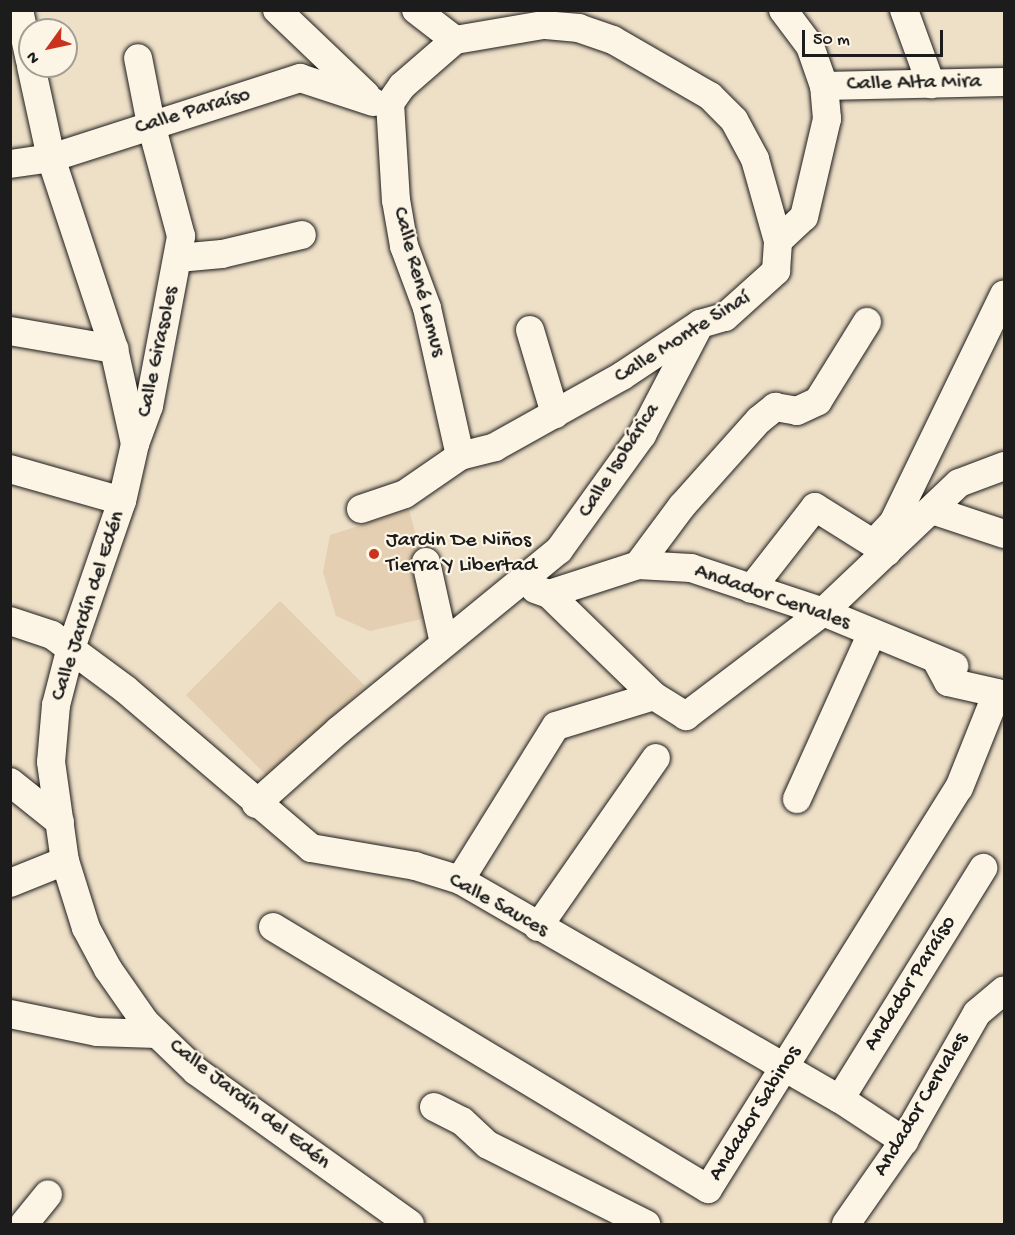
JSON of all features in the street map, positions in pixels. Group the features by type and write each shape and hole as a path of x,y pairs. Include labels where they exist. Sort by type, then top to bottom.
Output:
{"street":[{"path":"277,10 382,102 455,40 416,10"},
{"path":"778,241 804,217 827,119 824,86 810,46 783,10"},
{"path":"904,10 932,84"},
{"name":"Calle Monte Sinaí","path":"361,509 405,494 460,456 495,447 622,376 700,324 725,317 757,291 776,271 778,241 755,159 734,120 710,96 613,40 579,28 543,25 455,40"},
{"name":"Calle Girasoles","path":"135,444 149,406 181,236 151,124 138,58"},
{"name":"Calle Jardín del Edén","path":"34,78 51,158 114,349 135,444 122,501 70,651 56,705 51,762 65,861 86,928 108,969 157,1034 196,1071 410,1224"},
{"name":"Calle Paraíso","path":"10,164 51,158 300,78 382,102"},
{"name":"Calle Alta Mira","path":"824,86 1005,82"},
{"name":"Calle René Lemus","path":"382,102 404,246 427,308 460,456"},
{"path":"178,258 222,254 302,235"},
{"path":"881,547 1005,294"},
{"path":"638,565 682,506 759,420 775,407 797,411 818,401 867,322"},
{"name":"Calle Isobárica","path":"521,585 559,550 642,435 700,324"},
{"path":"530,330 555,414"},
{"path":"10,331 114,349"},
{"path":"256,804 444,643 521,585 549,594 654,696 686,716 823,612 881,547 932,510 959,483 1005,466"},
{"path":"10,469 122,501"},
{"path":"751,589 815,507 842,527 881,547"},
{"path":"932,510 1005,534"},
{"path":"426,562 444,643"},
{"name":"Andador Cervales","path":"549,594 638,565 691,568 823,612 937,661 1005,679"},
{"name":"Calle Sauces","path":"10,621 52,635 70,651 125,689 256,804 311,848 415,867 459,880 840,1099 904,1141"},
{"path":"797,799 872,633"},
{"name":"Andador Sabinos","path":"273,927 708,1189 786,1068 959,788 997,693 948,682 937,661"},
{"path":"459,880 556,726 654,696"},
{"path":"538,927 656,758"},
{"path":"10,782 60,822"},
{"path":"10,883 65,861"},
{"name":"Andador Paraíso","path":"840,1099 983,868"},
{"name":"Andador Cervales","path":"846,1224 904,1141 977,1013 1005,990"},
{"path":"10,1014 97,1032 157,1034"},
{"path":"434,1107 462,1121 488,1145 646,1224"},
{"path":"24,1224 48,1194"}],"shaded area":[{"name":"Jardin De Niños Tierra Y Libertad","path":"409,510 438,615 370,631 336,616 323,572 330,535"},
{"path":"280,601 365,686 271,780 186,695"}],"place":[{"name":"Jardin De Niños Tierra Y Libertad","path":"374,554"}]}
